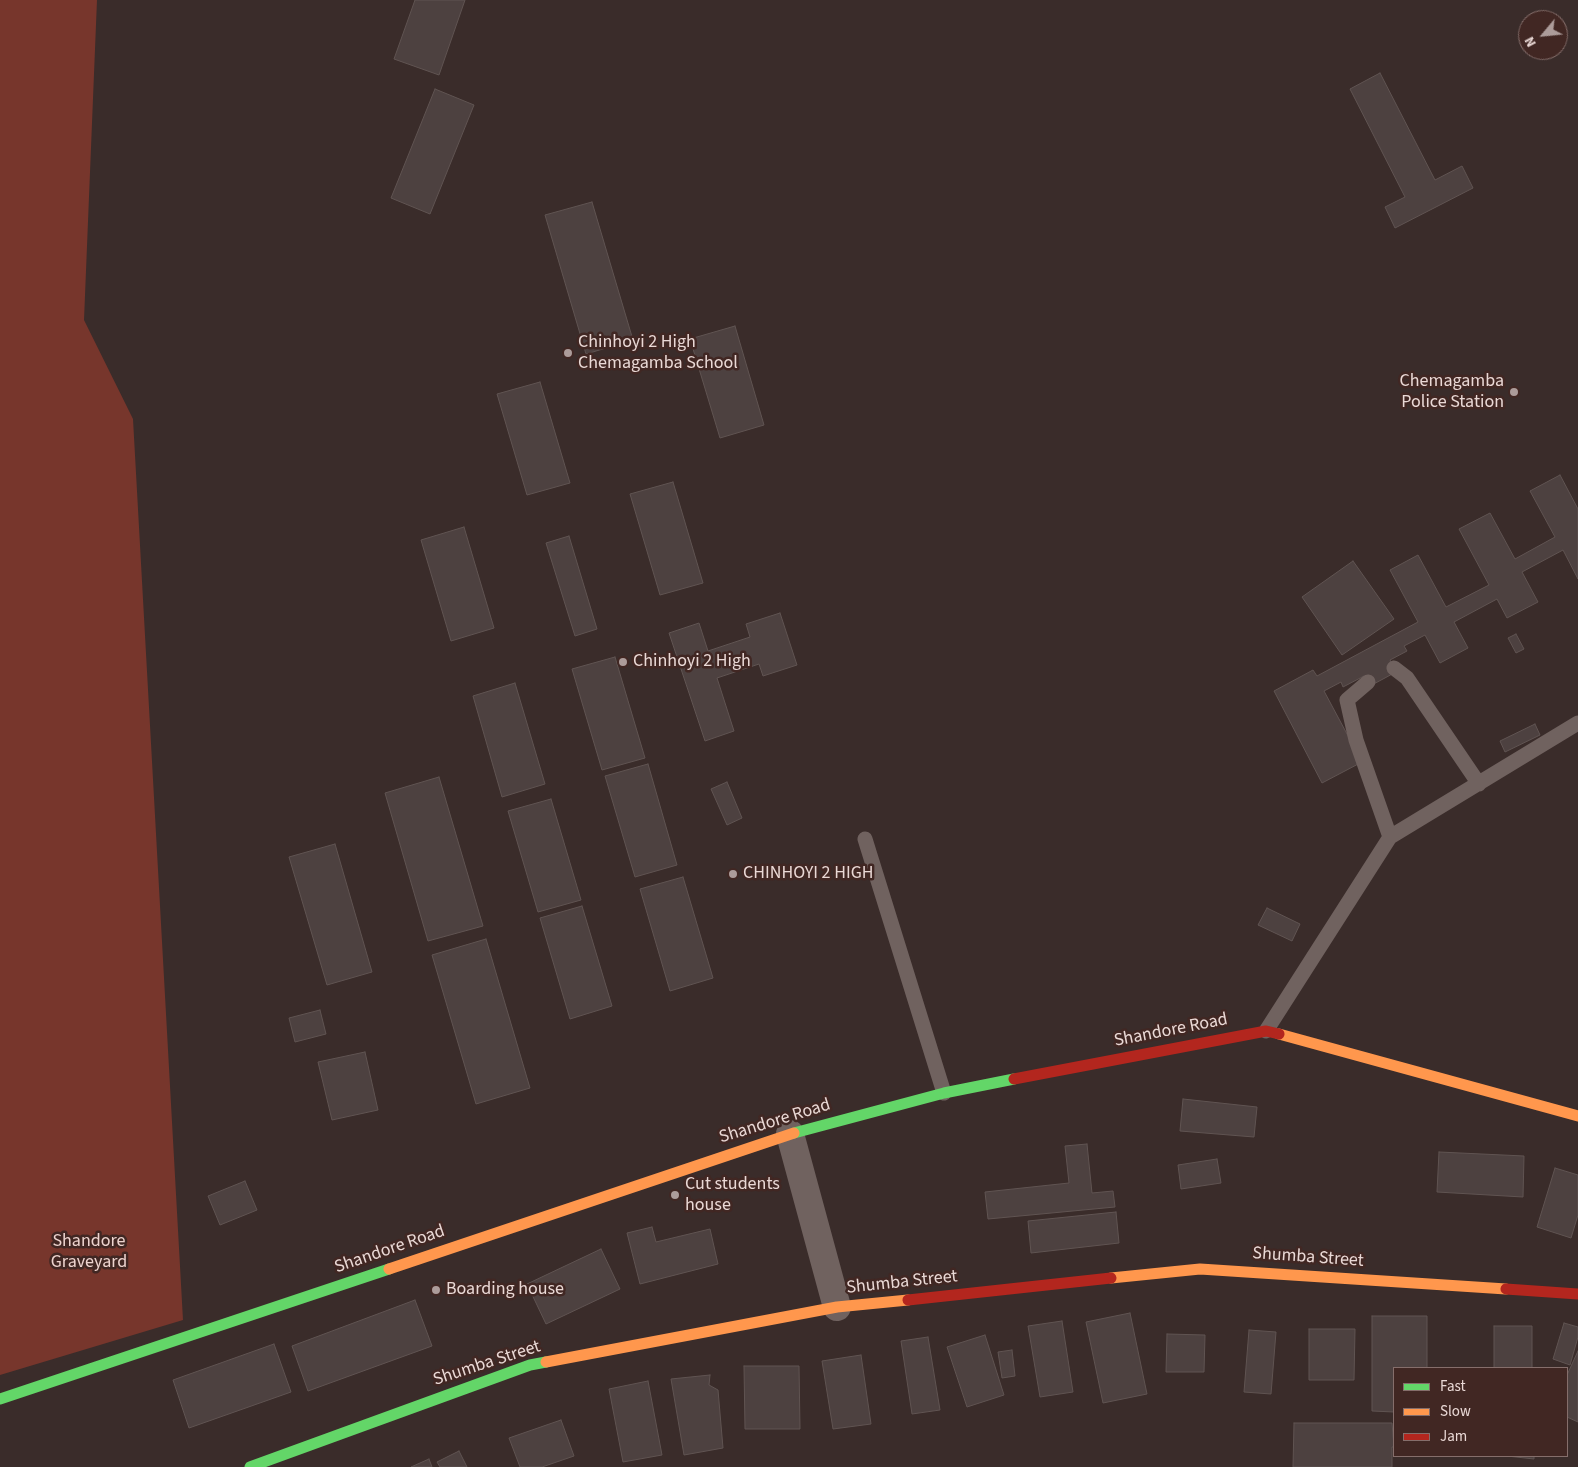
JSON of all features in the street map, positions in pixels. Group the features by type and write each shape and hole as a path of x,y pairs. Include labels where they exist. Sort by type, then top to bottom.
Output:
{"street":[{"name":"Shandore Road","path":"0,1399 790,1134 944,1093 1266,1031 1578,1116"},
{"path":"790,1134 837,1307"},
{"name":"Shumba Street","path":"250,1467 530,1365 837,1307 1200,1269 1578,1294"}],"lane":[{"path":"1394,668 1407,678 1480,784"},
{"path":"1368,682 1346,700 1356,740 1390,837"},
{"path":"1266,1031 1390,837 1578,723"},
{"path":"865,839 944,1093"}],"green space":[{"name":"Shandore Graveyard","path":"0,0 97,0 84,320 133,419 183,1320 0,1375"}],"building":[{"path":"415,0 465,0 439,75 394,59"},
{"path":"1380,73 1435,180 1462,166 1473,188 1395,228 1385,207 1405,197 1350,89"},
{"path":"435,89 474,105 430,214 391,198"},
{"path":"592,202 633,340 586,354 545,215"},
{"path":"735,326 764,425 720,438 690,339"},
{"path":"540,382 570,483 527,495 497,394"},
{"path":"1560,475 1578,509 1578,579 1563,550 1522,572 1538,602 1507,618 1497,599 1454,622 1468,648 1440,663 1425,635 1404,646 1407,651 1390,660 1396,672 1370,686 1364,676 1343,687 1341,682 1324,691 1362,762 1322,783 1274,691 1313,670 1317,676 1418,622 1390,570 1418,555 1446,607 1489,585 1459,529 1490,513 1515,559 1555,537 1530,491"},
{"path":"673,482 703,583 660,595 630,494"},
{"path":"464,527 494,628 451,641 421,540"},
{"path":"569,536 597,629 575,636 546,543"},
{"path":"1353,561 1394,619 1342,655 1302,597"},
{"path":"780,613 797,665 763,676 759,664 717,678 734,731 705,741 669,633 699,623 708,651 750,637 746,624"},
{"path":"1516,634 1524,649 1516,653 1508,638"},
{"path":"615,657 645,758 602,770 572,669"},
{"path":"515,683 545,784 502,797 473,696"},
{"path":"1535,724 1540,735 1505,752 1500,741"},
{"path":"648,764 677,865 635,877 605,776"},
{"path":"439,777 483,926 428,941 385,793"},
{"path":"727,782 742,818 727,825 711,789"},
{"path":"551,799 581,900 538,912 508,811"},
{"path":"335,844 372,972 327,985 289,857"},
{"path":"683,877 713,978 670,991 640,889"},
{"path":"582,906 612,1006 570,1019 540,918"},
{"path":"1267,908 1300,924 1292,941 1258,925"},
{"path":"486,939 530,1088 476,1104 432,955"},
{"path":"320,1010 326,1034 295,1042 289,1018"},
{"path":"365,1052 378,1110 332,1120 318,1062"},
{"path":"1183,1099 1257,1107 1254,1137 1180,1131"},
{"path":"1087,1144 1092,1193 1113,1191 1115,1207 988,1219 985,1192 1069,1183 1065,1146"},
{"path":"1439,1152 1524,1156 1523,1197 1437,1192"},
{"path":"1217,1159 1221,1183 1181,1189 1178,1165"},
{"path":"1555,1168 1578,1175 1578,1215 1571,1238 1537,1227"},
{"path":"245,1181 257,1210 220,1225 208,1196"},
{"path":"1116,1212 1119,1243 1031,1253 1028,1221"},
{"path":"652,1227 656,1242 710,1229 718,1264 640,1284 627,1233"},
{"path":"601,1249 620,1289 546,1324 527,1284"},
{"path":"415,1300 432,1346 308,1391 292,1346"},
{"path":"1130,1313 1147,1394 1103,1403 1086,1322"},
{"path":"1372,1316 1427,1316 1427,1367 1393,1367 1393,1412 1372,1411"},
{"path":"1062,1321 1073,1392 1040,1397 1028,1326"},
{"path":"1564,1323 1578,1327 1578,1337 1570,1365 1553,1359"},
{"path":"1494,1326 1532,1326 1532,1367 1494,1367"},
{"path":"1309,1329 1355,1329 1354,1380 1309,1380"},
{"path":"1249,1330 1276,1332 1271,1394 1244,1392"},
{"path":"1167,1334 1205,1335 1204,1372 1166,1372"},
{"path":"985,1335 1004,1395 967,1407 947,1347"},
{"path":"928,1337 940,1410 912,1414 901,1341"},
{"path":"274,1344 291,1392 189,1428 173,1380"},
{"path":"1012,1350 1015,1376 1002,1378 998,1352"},
{"path":"1578,1351 1578,1422 1568,1417 1568,1373"},
{"path":"861,1355 871,1424 833,1429 822,1361"},
{"path":"744,1366 799,1366 800,1429 745,1429"},
{"path":"710,1375 709,1385 718,1390 723,1448 684,1455 671,1379"},
{"path":"648,1381 662,1455 623,1462 609,1389"},
{"path":"561,1420 574,1456 542,1467 520,1467 509,1438"},
{"path":"1294,1423 1392,1423 1392,1467 1293,1467"},
{"path":"459,1451 467,1467 440,1467 437,1462"},
{"path":"1516,1457 1534,1457 1534,1459"},
{"path":"429,1459 432,1467 411,1467"}],"traffic: fast":[{"path":"794,1133 944,1093 1014,1079"},
{"path":"0,1399 389,1269"},
{"path":"250,1467 530,1365 546,1362"}],"traffic: slow":[{"path":"1279,1034 1578,1116"},
{"path":"389,1269 794,1133"},
{"path":"1111,1278 1200,1269 1506,1289"},
{"path":"546,1362 837,1307 908,1300"}],"traffic: jam":[{"path":"1014,1079 1266,1031 1279,1034"},
{"path":"908,1300 1111,1278"},
{"path":"1506,1289 1578,1294"}],"place":[{"name":"Chinhoyi 2 High Chemagamba School","path":"568,353"},
{"name":"Chemagamba Police Station","path":"1514,392"},
{"name":"Chinhoyi 2 High","path":"623,662"},
{"name":"CHINHOYI 2 HIGH","path":"733,874"},
{"name":"Cut students house","path":"675,1195"},
{"name":"Boarding house","path":"436,1290"}]}
